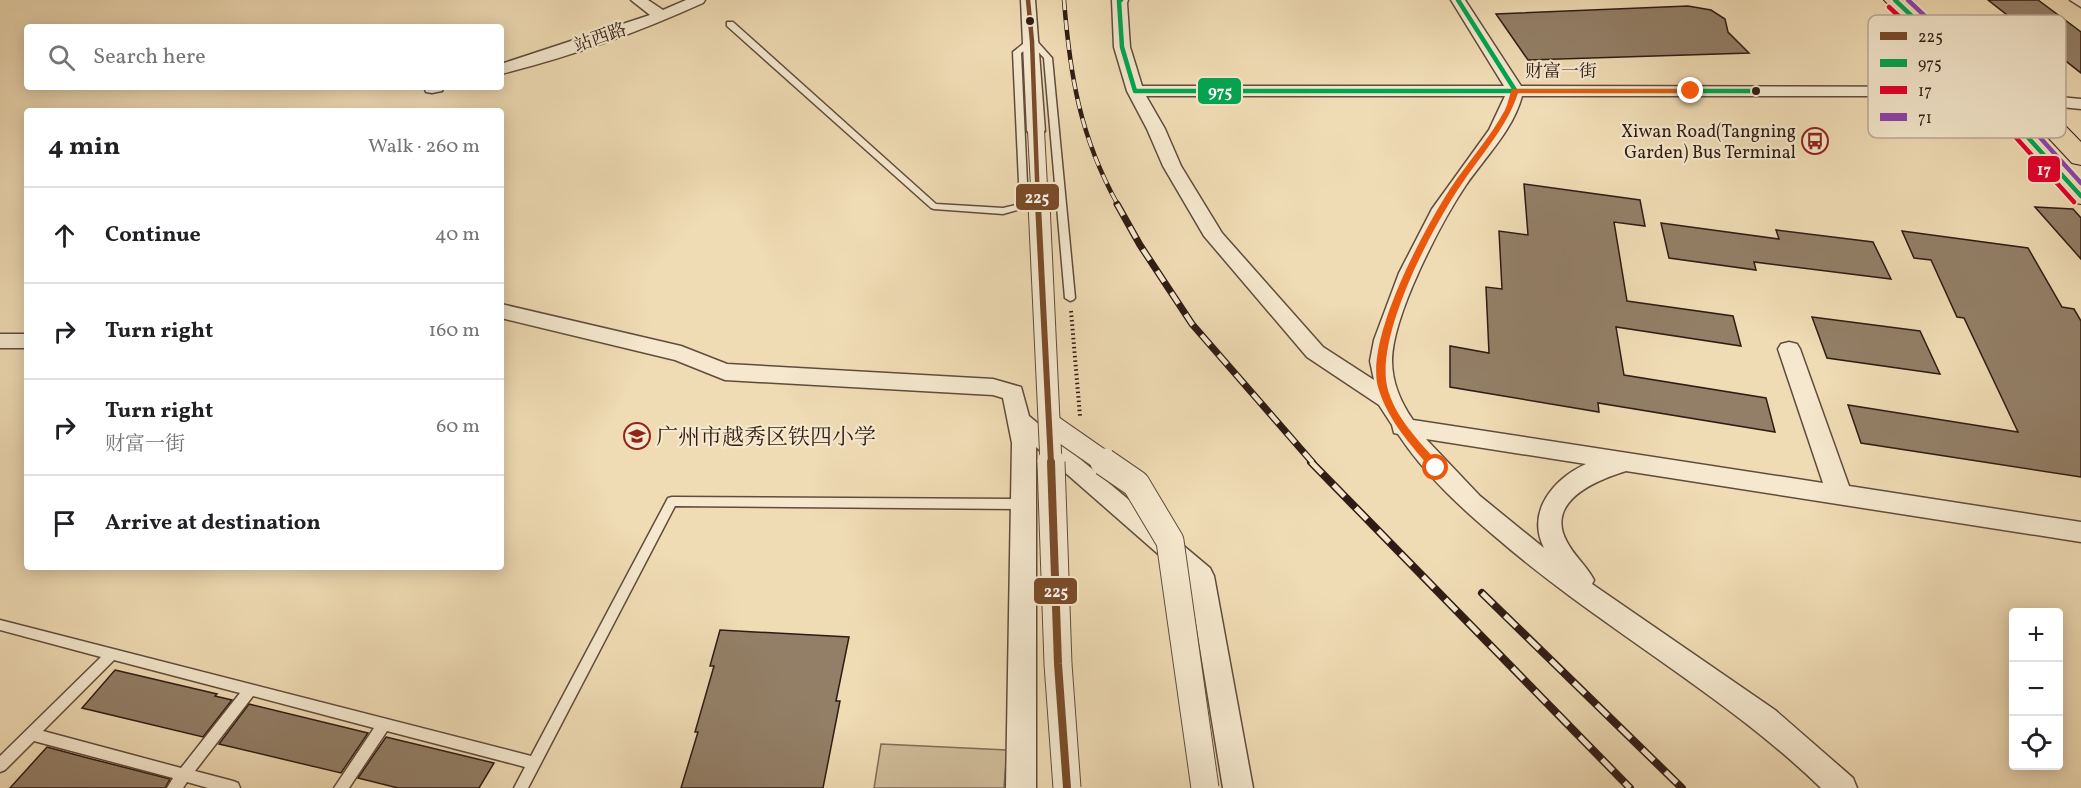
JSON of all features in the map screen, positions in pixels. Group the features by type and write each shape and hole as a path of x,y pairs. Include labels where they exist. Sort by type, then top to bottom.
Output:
{"main road":[{"path":"1895,0 1911,15"},
{"path":"1922,0 1939,15"},
{"path":"2030,138 2081,196"},
{"path":"2063,138 2081,157"}],"street":[{"path":"638,0 662,16"},
{"name":"站西路","path":"504,68 662,16 698,0"},
{"path":"1028,0 1032,41 1050,424 1058,664 1067,788"},
{"path":"1121,0 1119,1 1122,47 1135,92 1173,166 1214,236 1314,352 1388,400"},
{"path":"1458,0 1515,90 1509,109 1453,190 1406,280 1389,326 1381,362 1383,386 1388,400 1402,427 1436,468 1524,548 1755,711 1810,757 1842,788"},
{"path":"2077,0 2081,3"},
{"name":"财富一街","path":"1135,92 1868,91"},
{"path":"2066,103 2081,104"},
{"path":"504,312 681,354 725,372 993,387 1013,393 1024,443 1021,788"},
{"path":"0,341 24,341"},
{"path":"1789,349 1839,494"},
{"path":"1017,418 1201,576 1238,788"},
{"path":"1050,424 1136,484 1170,541 1205,788"},
{"path":"1402,427 2081,532"},
{"path":"1598,601 1562,557 1552,537 1549,520 1555,502 1583,474 1606,466 1632,462"}],"lane":[{"path":"730,24 934,206 1003,211 1024,205 1017,52 1032,41 1048,58 1070,298"},
{"path":"521,788 672,501 1024,504"},
{"path":"0,625 534,763"},
{"path":"0,765 112,654"},
{"path":"174,788 250,690"},
{"path":"341,788 384,724"},
{"path":"32,734 233,788"}],"path":[{"path":"1070,298 1079,415"}],"shaded area":[{"path":"881,744 1007,750 1004,788 874,788"}],"building":[{"path":"1988,0 2038,0 2058,15 2007,15"},
{"path":"1688,6 1711,10 1725,19 1728,32 1749,53 1528,60 1496,14"},
{"path":"2066,21 2081,32 2081,73 2066,61"},
{"path":"1524,184 1640,200 1645,226 1614,222 1627,301 1733,316 1741,346 1616,327 1624,375 1766,398 1775,432 1598,403 1599,412 1450,387 1450,346 1489,353 1486,287 1502,289 1499,231 1528,235"},
{"path":"2035,207 2073,209 2081,218 2081,259"},
{"path":"1661,223 1779,239 1776,230 1873,242 1891,279 1754,262 1756,270 1669,258"},
{"path":"1902,231 2028,248 2062,307 2074,309 2081,321 2081,477 1861,443 1848,405 2018,432 1964,318 1957,317 1931,260 1914,258"},
{"path":"1812,317 1920,331 1940,374 1827,358"},
{"path":"720,630 849,637 836,701 840,701 823,788 681,788 698,732 695,732 714,666 710,666"},
{"path":"115,670 217,694 215,696 232,700 203,737 82,708"},
{"path":"249,704 368,733 341,773 219,744"},
{"path":"386,737 494,763 479,788 398,788 358,778"},
{"path":"47,747 170,779 165,788 10,788"}],"railway":[{"path":"1064,0 1079,106 1094,155 1118,205"},
{"path":"1117,204 1140,245 1192,324 1313,463"},
{"path":"1311,462 1630,788"},
{"path":"1482,593 1682,788"}],"transit line":[{"name":"225","path":"1028,0 1032,41 1037,191 1050,424 1058,664 1067,788"},
{"name":"975","path":"1121,0 1119,1 1122,47 1135,91 1756,91"},
{"name":"975","path":"1458,0 1515,90"},
{"name":"975","path":"1895,0 1911,15"},
{"name":"71","path":"1908,0 1924,15"},
{"name":"17","path":"1889,7 1898,15"},
{"name":"17","path":"2016,138 2074,202"},
{"name":"975","path":"2028,138 2081,196"},
{"name":"71","path":"2040,138 2081,183"}],"place":[{"name":"Xiwan Road(Tangning Garden) Bus Terminal","path":"1815,141"},
{"name":"广州市越秀区铁四小学","path":"637,436"}],"route":[{"path":"1436,468 1402,427 1392,408 1383,386 1381,362 1389,326 1406,280 1424,242 1453,190 1509,109 1515,90 1691,91"}]}
